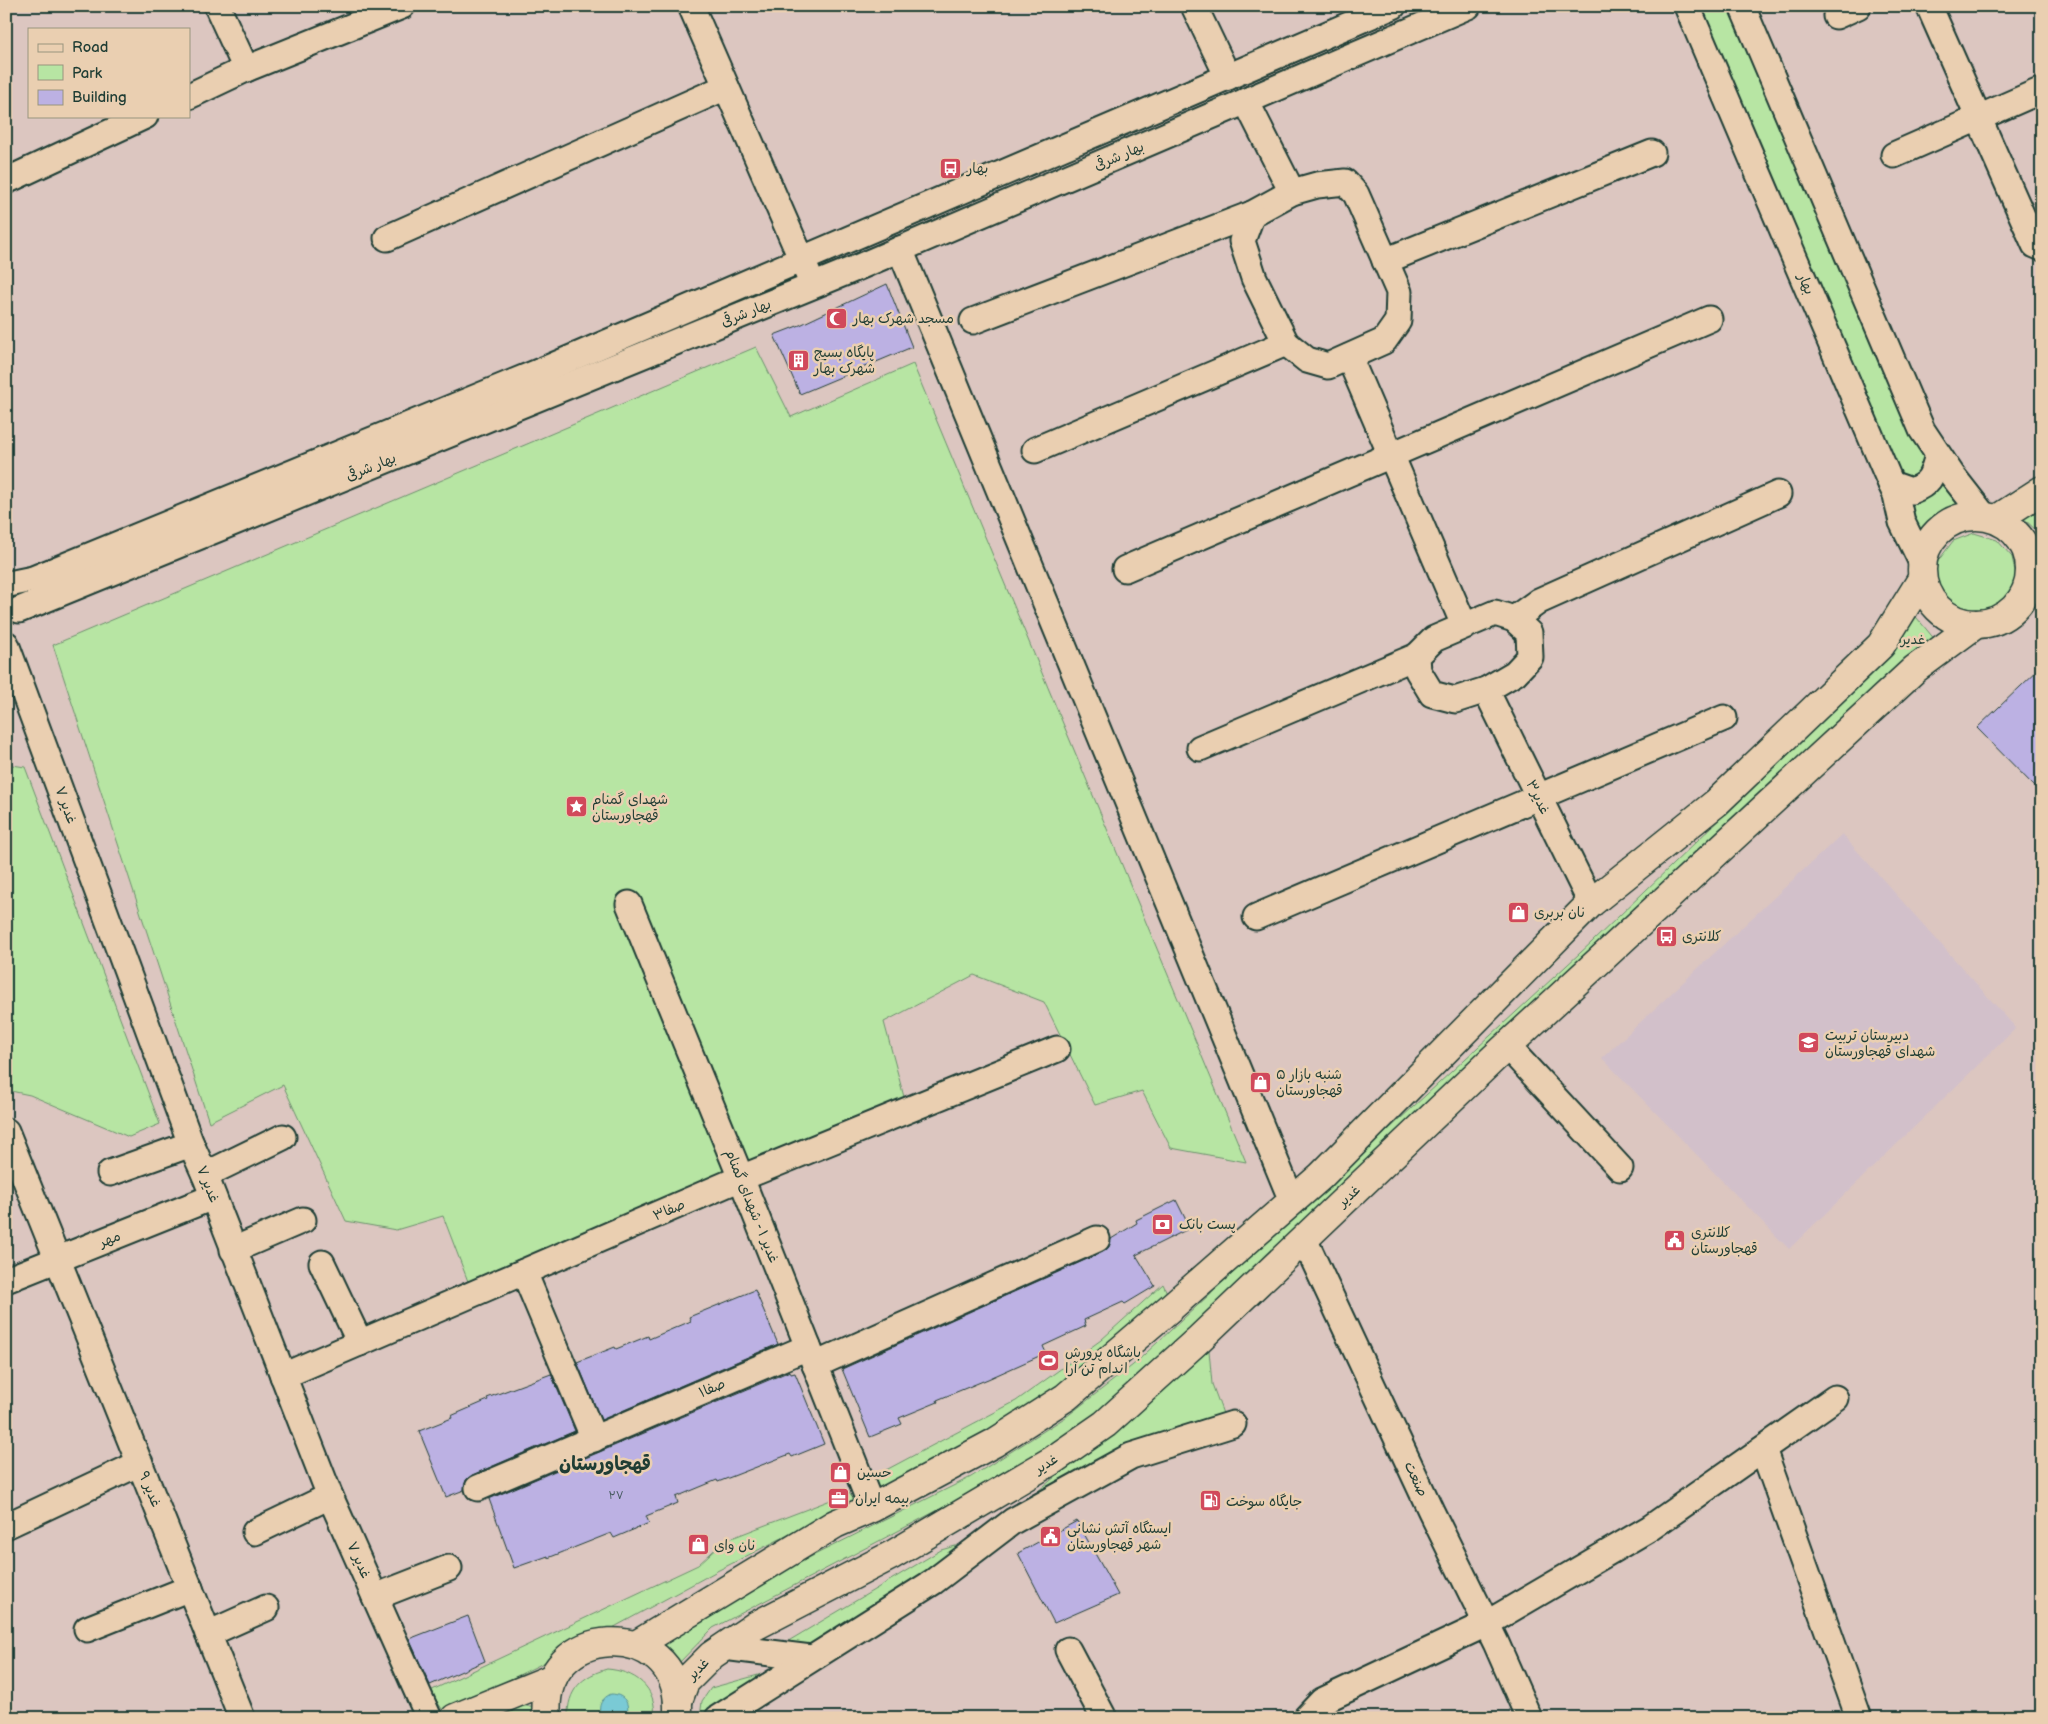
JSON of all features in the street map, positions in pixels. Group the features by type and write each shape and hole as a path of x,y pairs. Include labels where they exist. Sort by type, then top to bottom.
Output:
{"main road":[{"path":"1991,517 2042,490"},
{"path":"1968,516 1991,517 2009,526 2022,541 2030,560 2036,567 2021,601 2010,612 1992,622 1976,624 1954,619 1935,606 1926,593 1922,571 1925,550 1930,540 1947,524 1968,516"},
{"path":"636,1645 836,1524 872,1508 994,1443 1066,1397 1321,1176 1592,903 1716,803 1881,645 1922,571"},
{"name":"غدیر","path":"678,1710 685,1682 712,1655 755,1626 892,1556 1053,1460 1105,1424 1199,1339 1507,1046 1915,669 1976,624"},
{"path":"548,1718 546,1707 548,1692 553,1678 562,1665 573,1654 587,1646 602,1642 618,1641 636,1645 652,1654 665,1667 674,1683 678,1710"},
{"path":"455,1718 553,1678"}],"street":[{"path":"217,6 246,69"},
{"path":"190,96 246,69 402,6"},
{"path":"691,6 813,286"},
{"path":"1194,6 1228,77"},
{"name":"بهار شرقی","path":"8,583 43,575 539,372 1393,6"},
{"name":"بهار شرقی","path":"19,610 813,286 1468,6"},
{"name":"بهار","path":"1687,6 1896,494 1902,522 1922,571"},
{"path":"1742,6 1922,430 1938,455 1991,517"},
{"path":"1929,6 2036,245 2042,248"},
{"path":"388,238 726,87"},
{"path":"1894,155 2042,90"},
{"path":"1246,101 1292,192"},
{"path":"6,182 141,118"},
{"path":"1385,261 1652,153"},
{"path":"973,322 1252,214 1292,192 1317,185 1345,182 1356,194 1399,292 1398,321 1384,342 1328,366 1307,360 1286,343 1254,278 1242,242 1252,214"},
{"path":"900,249 1292,1201"},
{"path":"1125,569 1709,319"},
{"path":"1035,450 1286,343"},
{"path":"1349,357 1464,625"},
{"path":"1891,484 1911,491 1924,486 1932,476 1938,455"},
{"path":"1514,619 1539,601 1778,494"},
{"path":"6,630 16,619 19,610 19,600 15,591 8,583"},
{"path":"1200,748 1416,656 1434,639 1495,613 1514,619 1529,633 1530,657 1515,673 1486,690 1455,700 1432,694 1418,671 1416,656"},
{"name":"غدیر ۷","path":"6,644 233,1250 330,1496 429,1718"},
{"name":"غدیر۳","path":"1486,690 1592,903"},
{"path":"1256,917 1724,718"},
{"name":"غدیر ۱ - شهدای گمنام","path":"629,904 741,1178 872,1508"},
{"path":"1507,1046 1620,1168"},
{"name":"صفا۳","path":"283,1376 741,1178 1057,1049"},
{"name":"غدیر ۹","path":"6,1131 242,1718"},
{"name":"مهر","path":"6,1280 58,1260 209,1186 283,1137"},
{"path":"110,1172 192,1144"},
{"path":"233,1250 303,1220"},
{"name":"صفا۱","path":"478,1488 599,1429 811,1356 1097,1239"},
{"name":"صنعت","path":"1304,1239 1529,1718"},
{"path":"322,1263 360,1343"},
{"path":"524,1272 599,1429"},
{"path":"1306,1718 1322,1701 1486,1624 1650,1528 1835,1398"},
{"path":"718,1718 933,1582 1013,1521 1131,1456 1233,1424"},
{"path":"1763,1449 1859,1718"},
{"path":"6,1526 140,1463"},
{"path":"255,1532 330,1496"},
{"path":"958,1516 1013,1521"},
{"path":"375,1598 449,1568"},
{"path":"87,1629 190,1588"},
{"path":"208,1634 266,1608"},
{"path":"724,1647 811,1658"},
{"path":"1068,1650 1104,1718"}],"shaded area":[{"name":"دبیرستان تربیت شهدای قهجاورستان","path":"1842,834 2016,1028 1789,1249 1602,1058"}],"green space":[{"path":"1692,6 1730,6 1931,455 1918,482 1894,479"},
{"name":"شهدای گمنام قهجاورستان","path":"756,347 791,417 913,364 1246,1162 1171,1148 1142,1091 1095,1105 1044,1002 974,975 884,1022 904,1097 469,1284 443,1216 396,1230 346,1221 283,1085 209,1122 53,645"},
{"path":"1940,466 1973,509 1939,521 1928,532 1919,550 1908,495"},
{"path":"2042,504 2042,536 2020,515"},
{"path":"1974,533 1997,540 2012,557 2016,576 2006,599 1987,611 1967,614 1950,604 1940,594 1934,580 1938,561 1953,541"},
{"name":"غدیر","path":"1912,612 1936,641 1748,812 1094,1417 1022,1466 713,1628 674,1668 648,1643 730,1597 971,1477 1066,1417 1133,1365 1592,942 1750,790 1823,719"},
{"path":"6,764 25,767 160,1124 129,1137 30,1095 6,1090"},
{"path":"1163,1284 1169,1297 1041,1400 963,1445 879,1489 871,1478 1016,1401 1101,1340"},
{"path":"1208,1339 1212,1384 1225,1419 1137,1448 1038,1491 1120,1423"},
{"path":"849,1493 855,1501 717,1571 596,1637 444,1712 430,1691 698,1565 724,1541"},
{"path":"966,1543 932,1574 819,1647 775,1649 941,1550"},
{"path":"607,1669 617,1670 635,1677 648,1689 654,1707 654,1718 568,1718 568,1708 573,1692 583,1680"},
{"path":"769,1672 712,1718 700,1718 702,1701 711,1688"},
{"path":"523,1706 535,1706 535,1718 499,1718"}],"water":[{"path":"611,1694 620,1696 626,1702 628,1709 625,1718 602,1718 600,1704 604,1698"}],"building":[{"path":"887,284 912,347 800,394 774,335 800,325"},
{"path":"2042,666 2042,794 1977,728"},
{"path":"1176,1200 1190,1228 1136,1255 1155,1286 1125,1304 1123,1302 1084,1320 1086,1326 1043,1346 1046,1353 899,1418 902,1424 870,1437 842,1369 1103,1252 1109,1247 1111,1239 1137,1223 1136,1220"},
{"path":"755,1290 778,1344 601,1420 577,1362 648,1336 649,1339 691,1321 689,1317"},
{"path":"790,1371 791,1374 795,1373 824,1444 792,1457 790,1454 718,1482 717,1480 676,1497 678,1503 646,1516 649,1523 614,1538 611,1533 548,1558 548,1556 514,1568 489,1499"},
{"path":"551,1374 575,1431 472,1475 466,1480 464,1490 446,1497 419,1431 452,1418 451,1416 488,1400 487,1398"},
{"path":"1077,1521 1118,1595 1054,1623 1018,1553"},
{"path":"468,1616 485,1661 430,1685 409,1639"}],"place":[{"name":"بهار","path":"951,168"},
{"name":"مسجد شهرک بهار","path":"837,318"},
{"name":"پایگاه بسیج شهرک بهار","path":"798,360"},
{"name":"شهدای گمنام قهجاورستان","path":"576,807"},
{"name":"نان بربری","path":"1518,912"},
{"name":"کلانتری","path":"1666,936"},
{"name":"دبیرستان تربیت شهدای قهجاورستان","path":"1809,1043"},
{"name":"۵ شنبه بازار قهجاورستان","path":"1260,1082"},
{"name":"پست بانک","path":"1163,1224"},
{"name":"کلانتری قهجاورستان","path":"1675,1240"},
{"name":"باشگاه پرورش اندام تن آرا","path":"1049,1360"},
{"name":"حسین","path":"841,1472"},
{"name":"بیمه ایران","path":"839,1498"},
{"name":"جایگاه سوخت","path":"1210,1501"},
{"name":"ایستگاه آتش نشانی شهر قهجاورستان","path":"1051,1536"},
{"name":"نان وای","path":"698,1545"}],"district":[{"name":"قهجاورستان","path":"605,1464"}]}
